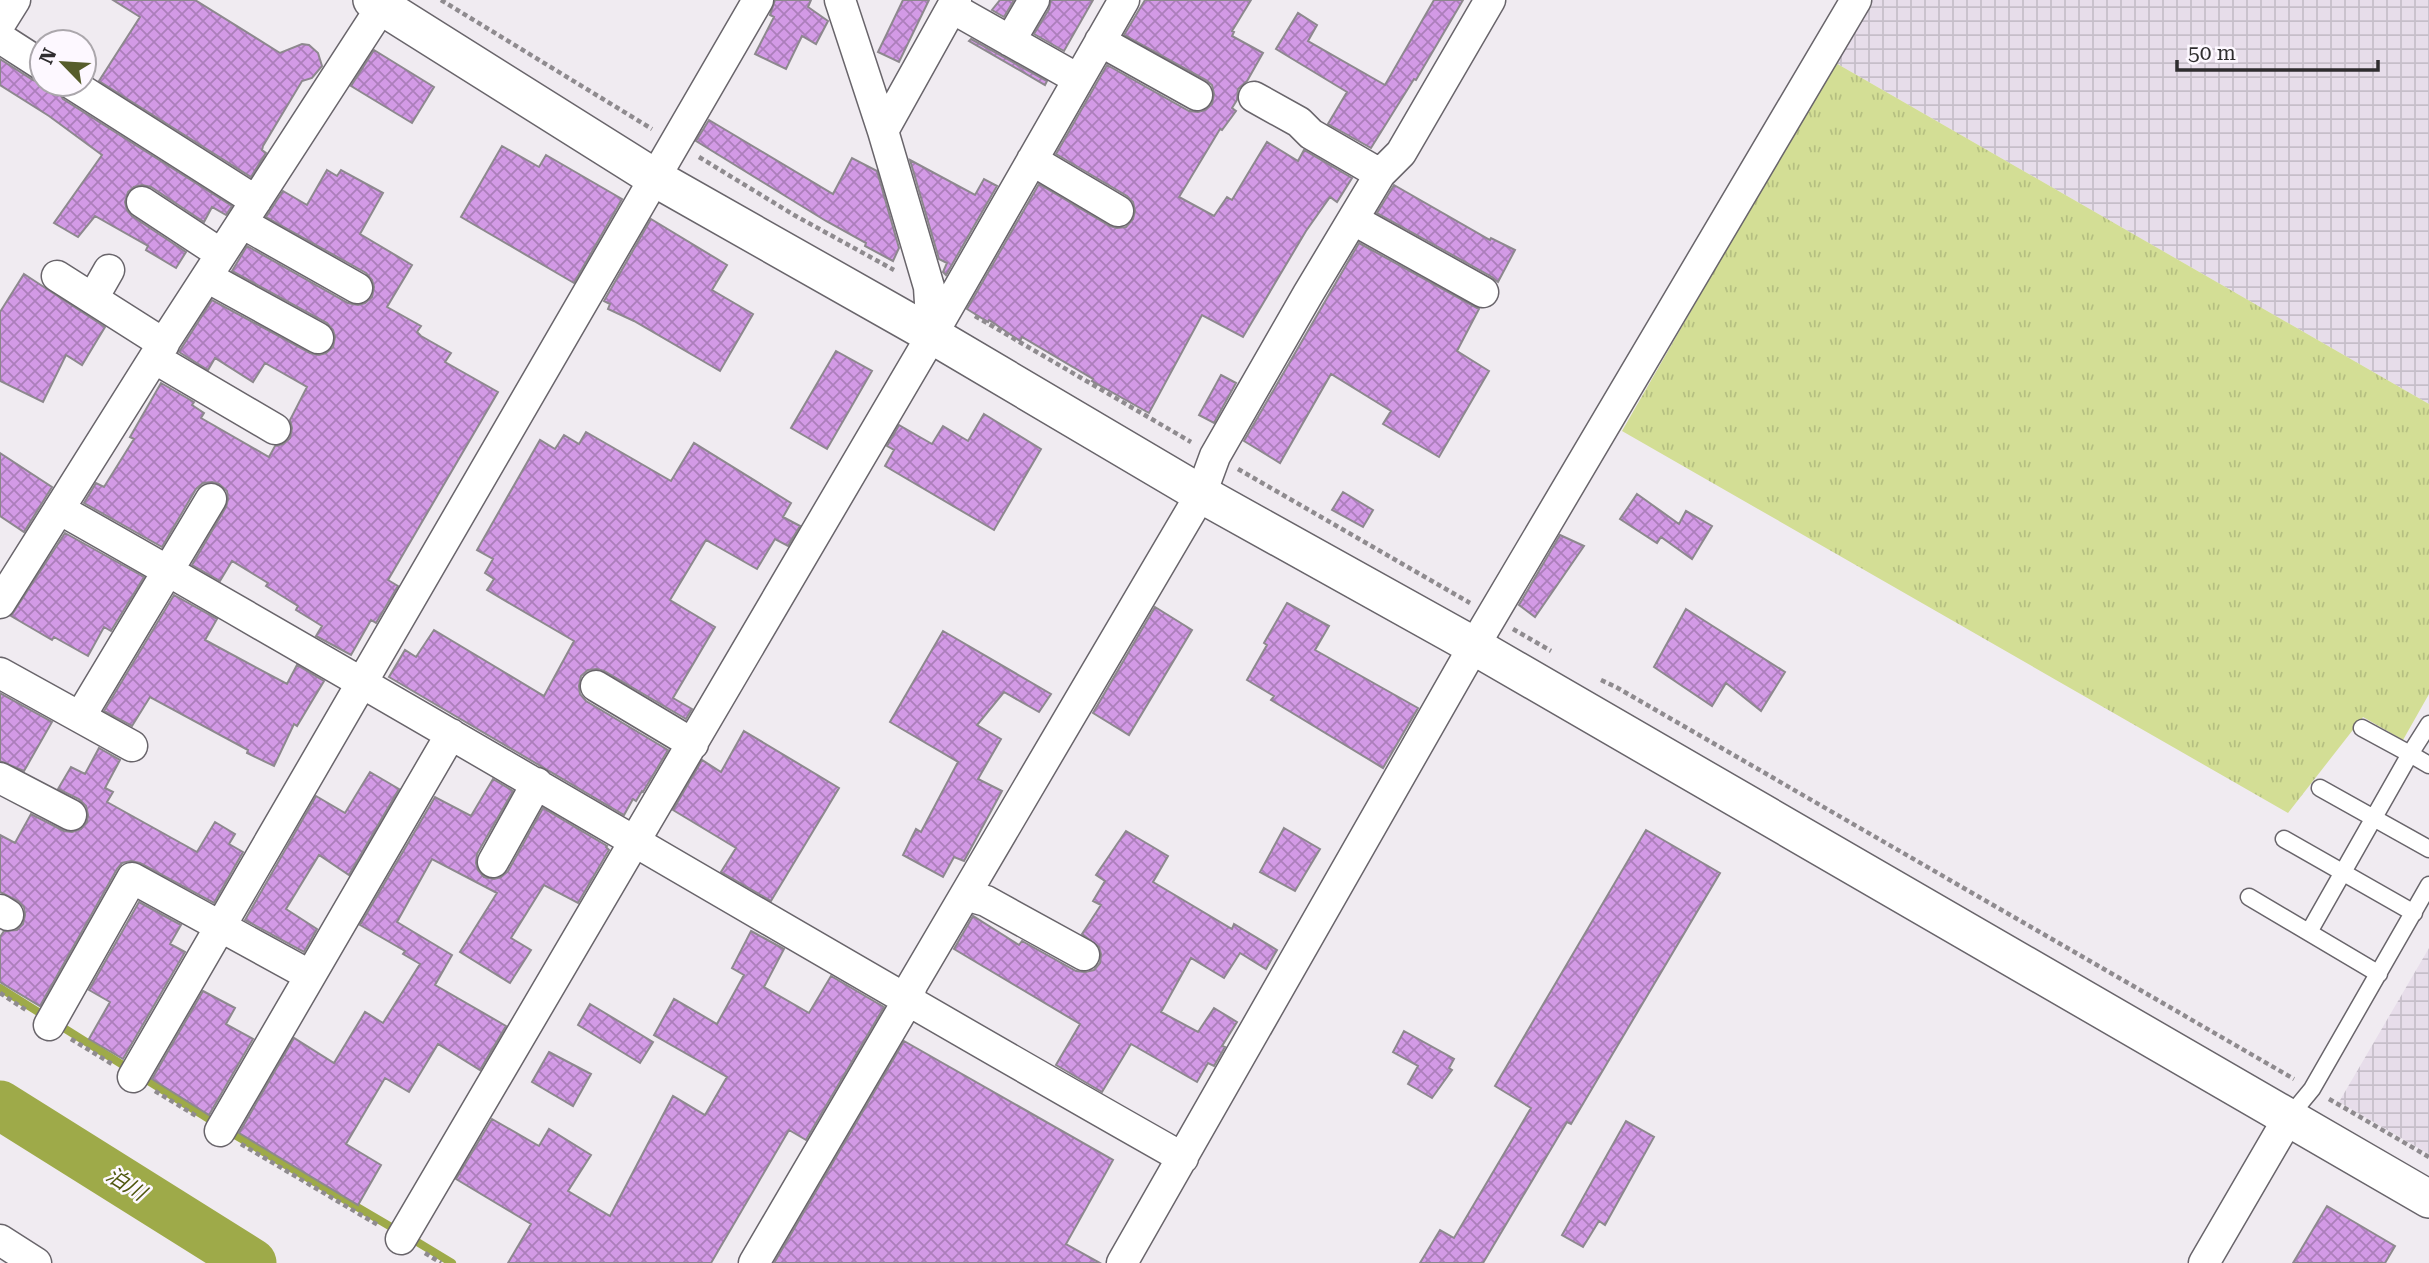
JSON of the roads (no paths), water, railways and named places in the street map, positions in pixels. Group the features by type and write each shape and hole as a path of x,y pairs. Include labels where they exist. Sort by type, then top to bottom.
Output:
{"street":[{"path":"0,24 15,0"},
{"path":"133,1077 758,0"},
{"path":"840,0 940,296"},
{"path":"1010,41 1034,0"},
{"path":"401,1239 932,335 940,296 1032,160 1124,0"},
{"path":"754,1263 907,1002 912,985 1201,494 1215,456 1308,295 1380,174 1401,153 1490,0"},
{"path":"1122,1263 1483,631 1856,0"},
{"path":"0,603 380,2 655,178 932,335 1201,494 1483,631 2429,1199"},
{"path":"883,131 954,4 1010,41 1078,79"},
{"path":"0,38 28,56"},
{"path":"1100,41 1197,95"},
{"path":"1254,97 1299,122 1311,134 1380,174"},
{"path":"91,98 357,288"},
{"path":"1032,160 1118,211"},
{"path":"142,202 214,266 318,338"},
{"path":"1354,220 1483,292"},
{"path":"93,298 109,270"},
{"path":"57,276 93,298 159,351 275,429"},
{"path":"80,717 211,499"},
{"path":"59,509 362,681 907,1002 1183,1158"},
{"path":"0,673 132,746"},
{"path":"596,686 693,744"},
{"path":"220,1130 451,734"},
{"path":"0,778 71,815"},
{"path":"493,862 537,783"},
{"path":"49,1025 132,878 309,975"},
{"path":"965,895 986,901 1084,955"},
{"path":"2204,1263 2289,1117"},
{"path":"0,1240 36,1263"}],"lane":[{"path":"2309,932 2429,724"},
{"path":"2362,728 2429,765"},
{"path":"2319,788 2429,849"},
{"path":"2284,838 2414,913"},
{"path":"2289,1117 2312,1089 2429,885"},
{"path":"2249,897 2379,974"}],"waterway":[{"path":"0,988 217,1124"},
{"name":"泊川","path":"0,1105 252,1263"},
{"path":"228,1131 398,1231"},
{"path":"409,1237 452,1263"}]}
